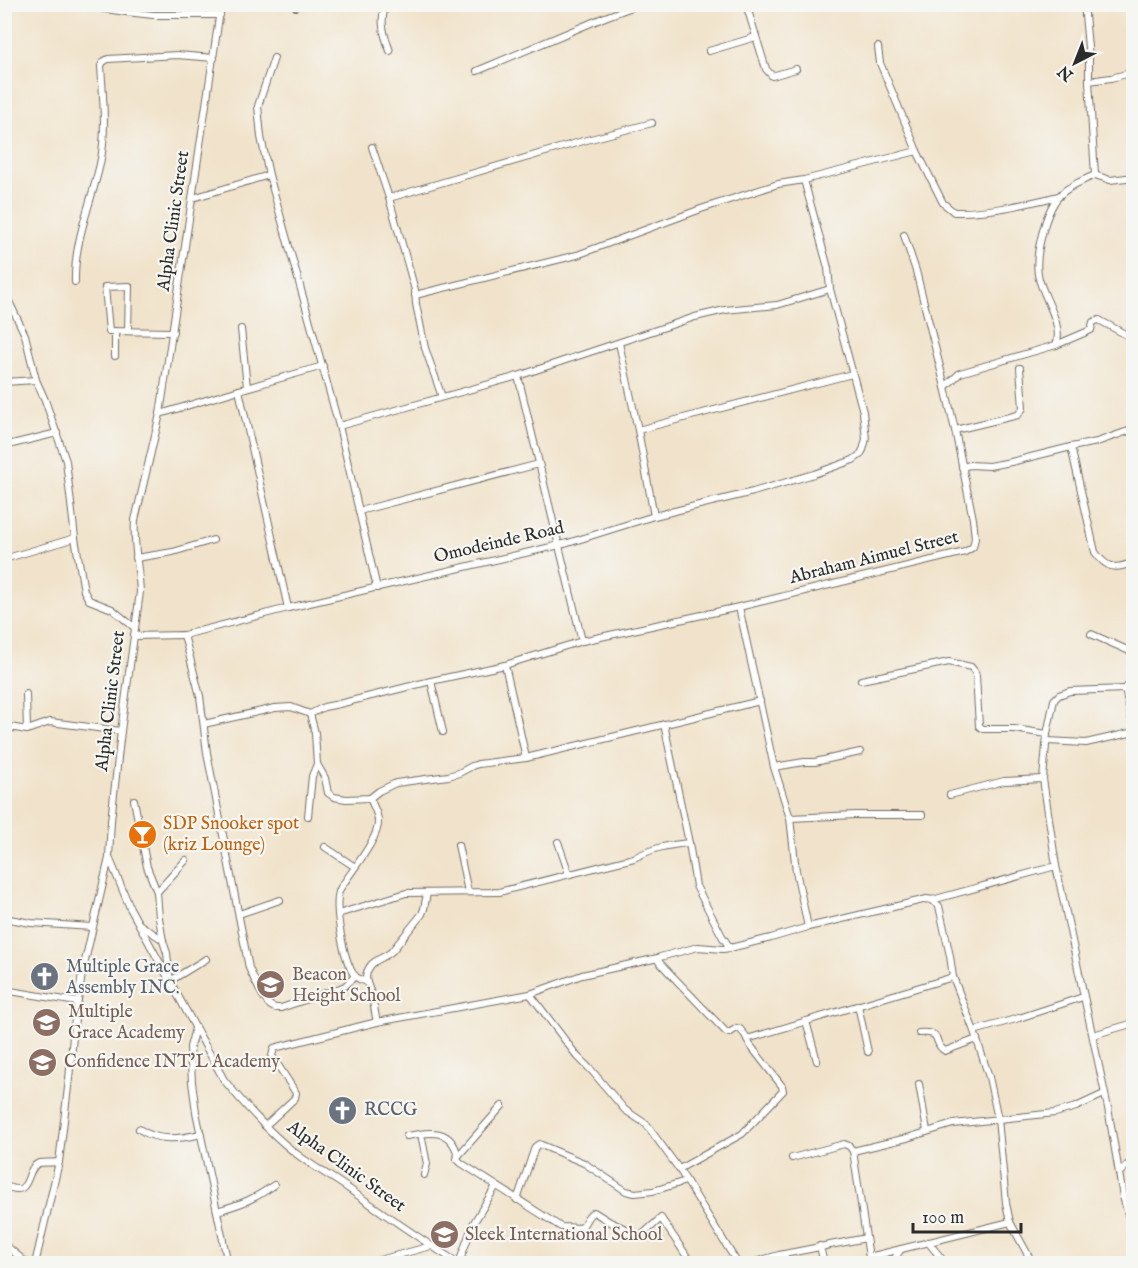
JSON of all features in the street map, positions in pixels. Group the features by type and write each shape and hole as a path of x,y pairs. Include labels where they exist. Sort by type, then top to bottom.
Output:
{"street":[{"path":"72,4 153,15 220,15"},
{"name":"Alpha Clinic Street","path":"221,4 160,414 135,520 133,537 140,575 140,592 121,731 109,857 138,923 224,1080 237,1096 285,1145 303,1159 343,1184 431,1246 460,1263"},
{"path":"386,4 382,13 382,29 390,51"},
{"path":"477,72 640,4"},
{"path":"746,4 768,73 772,76 796,69"},
{"path":"1084,4 1095,175"},
{"path":"709,51 756,37"},
{"path":"878,47 880,63 917,151 943,203 954,212 993,210 1025,204 1059,195 1075,184 1095,175 1110,180 1134,177"},
{"path":"75,282 74,264 79,239 101,162 104,107 101,66 108,59 177,55 214,58"},
{"path":"274,58 258,106 261,137 269,175 339,426 377,588"},
{"path":"1089,81 1134,72"},
{"path":"389,198 652,123"},
{"path":"372,147 389,198 415,295 425,348 442,397"},
{"path":"415,295 577,255 701,209 778,184 804,180 917,151"},
{"path":"193,198 269,175"},
{"path":"638,430 852,374 830,289 828,268 804,180"},
{"path":"1056,345 1059,339 1055,322 1046,294 1039,282 1037,270 1038,251 1044,223 1059,195"},
{"path":"904,235 916,271 963,467 1011,462 1097,442 1134,429"},
{"path":"128,331 129,286 105,286 108,331 173,332"},
{"path":"339,426 518,376 695,317 725,310 777,305 830,289"},
{"path":"4,291 25,335 36,380 66,461 84,591 93,602 112,609 135,628"},
{"path":"945,387 960,373 1056,345 1091,330 1093,322 1099,320 1134,339"},
{"path":"241,329 247,387"},
{"path":"115,331 115,356"},
{"path":"619,343 654,516"},
{"path":"160,414 323,366"},
{"path":"955,430 1018,415 1023,408 1020,368"},
{"name":"Omodeinde Road","path":"134,636 184,635 288,608 585,539 654,516 753,492 853,460 860,455 866,439 863,412 852,374"},
{"path":"518,376 582,641"},
{"path":"4,382 36,380"},
{"path":"239,390 288,608"},
{"path":"4,446 57,433"},
{"path":"1071,447 1095,552 1106,565 1112,567 1117,568 1134,562"},
{"path":"359,511 539,464"},
{"name":"Abraham Aimuel Street","path":"739,607 965,552 973,547 975,538 963,467"},
{"path":"4,559 75,538"},
{"path":"136,558 173,552 213,540"},
{"path":"204,724 275,708 291,707 310,714 324,706 505,665 582,641 739,607 774,767 790,818 796,871 808,927"},
{"path":"1092,634 1134,653"},
{"path":"184,635 200,696 207,753 249,968 268,1005 274,1008 281,1008 340,988 355,976"},
{"path":"861,680 949,662 971,667 976,676 979,726 983,729 1014,729 1047,734"},
{"path":"505,665 526,758"},
{"path":"1134,678 1125,689 1070,691 1059,695 1054,700 1047,734 1043,779 1056,866 1093,1035 1123,1197 1134,1234"},
{"path":"430,681 443,732"},
{"path":"1047,741 1086,743 1134,731 1125,689"},
{"path":"26,694 27,730"},
{"path":"310,714 315,733 317,764 325,778 327,789 331,795 346,799 370,798 396,783 448,776 478,764 526,758 760,701"},
{"path":"4,726 27,730 50,722 121,731"},
{"path":"664,724 696,886 730,948"},
{"path":"774,767 815,762 860,752"},
{"path":"308,816 312,776 317,764"},
{"path":"950,795 1004,781 1043,779"},
{"path":"365,981 355,976 349,965 339,928 337,895 378,827 378,818 370,798"},
{"path":"134,800 147,867 157,892 170,981 206,959"},
{"path":"790,818 922,815"},
{"path":"558,842 569,874"},
{"path":"338,914 406,893 499,892 634,858 661,846 689,843"},
{"path":"458,844 468,892"},
{"path":"325,847 355,867"},
{"path":"35,1263 59,1162 77,1002 109,857"},
{"path":"157,892 186,860"},
{"path":"265,1125 295,1098 296,1093 272,1056 274,1048 376,1022 530,994 582,975 698,948 730,948 808,927 927,899 932,900 1056,866"},
{"path":"376,1022 372,998 365,981 371,966 392,951 422,914 427,893"},
{"path":"239,914 280,900"},
{"path":"932,900 939,906 951,956 953,977 974,1030 989,1077 998,1119 1010,1222 1033,1263"},
{"path":"4,918 42,924 92,927"},
{"path":"138,923 163,941"},
{"path":"658,958 660,963 726,1032 740,1029 782,1086 783,1091 742,1134 679,1168"},
{"path":"747,1039 953,977"},
{"path":"4,990 77,1002"},
{"path":"530,994 577,1056 625,1110 646,1124 679,1168 738,1263"},
{"path":"974,1030 1083,997"},
{"path":"858,1005 868,1052"},
{"path":"806,1021 817,1061"},
{"path":"1093,1035 1134,1023"},
{"path":"195,1027 190,1047 190,1066 201,1134 228,1263"},
{"path":"919,1033 934,1034 940,1048 945,1051 977,1039"},
{"path":"919,1084 927,1131"},
{"path":"853,1151 953,1124 1055,1113 1076,1107 1104,1094"},
{"path":"458,1156 502,1106"},
{"path":"139,1129 145,1134 162,1138 186,1138 201,1134"},
{"path":"407,1136 440,1133 448,1137 455,1146 457,1159 461,1163 561,1227 581,1228 590,1214 594,1212 639,1235 661,1218 692,1263"},
{"path":"421,1134 427,1164 424,1175"},
{"path":"517,1200 535,1147 539,1144 584,1163 626,1191 634,1193 653,1191 686,1181"},
{"path":"792,1158 844,1144 853,1151 869,1260 901,1249 1010,1222"},
{"path":"1119,1173 1134,1159"},
{"path":"4,1185 18,1189 22,1187 39,1163 59,1162"},
{"path":"217,1211 257,1197 274,1185"},
{"path":"460,1263 474,1224 496,1186"},
{"path":"748,1263 866,1238"},
{"path":"928,1242 946,1263"},
{"path":"4,1244 28,1263"},
{"path":"365,1263 431,1246"},
{"path":"820,1246 824,1263"},
{"path":"891,1263 901,1249"}],"place":[{"name":"SDP Snooker spot (kriz Lounge)","path":"142,834"},
{"name":"Multiple Grace Assembly INC.","path":"45,977"},
{"name":"Beacon Height School","path":"271,985"},
{"name":"Multiple Grace Academy","path":"47,1022"},
{"name":"Confidence INT'L Academy","path":"43,1062"},
{"name":"RCCG","path":"343,1110"},
{"name":"Sleek International School","path":"444,1235"}]}
